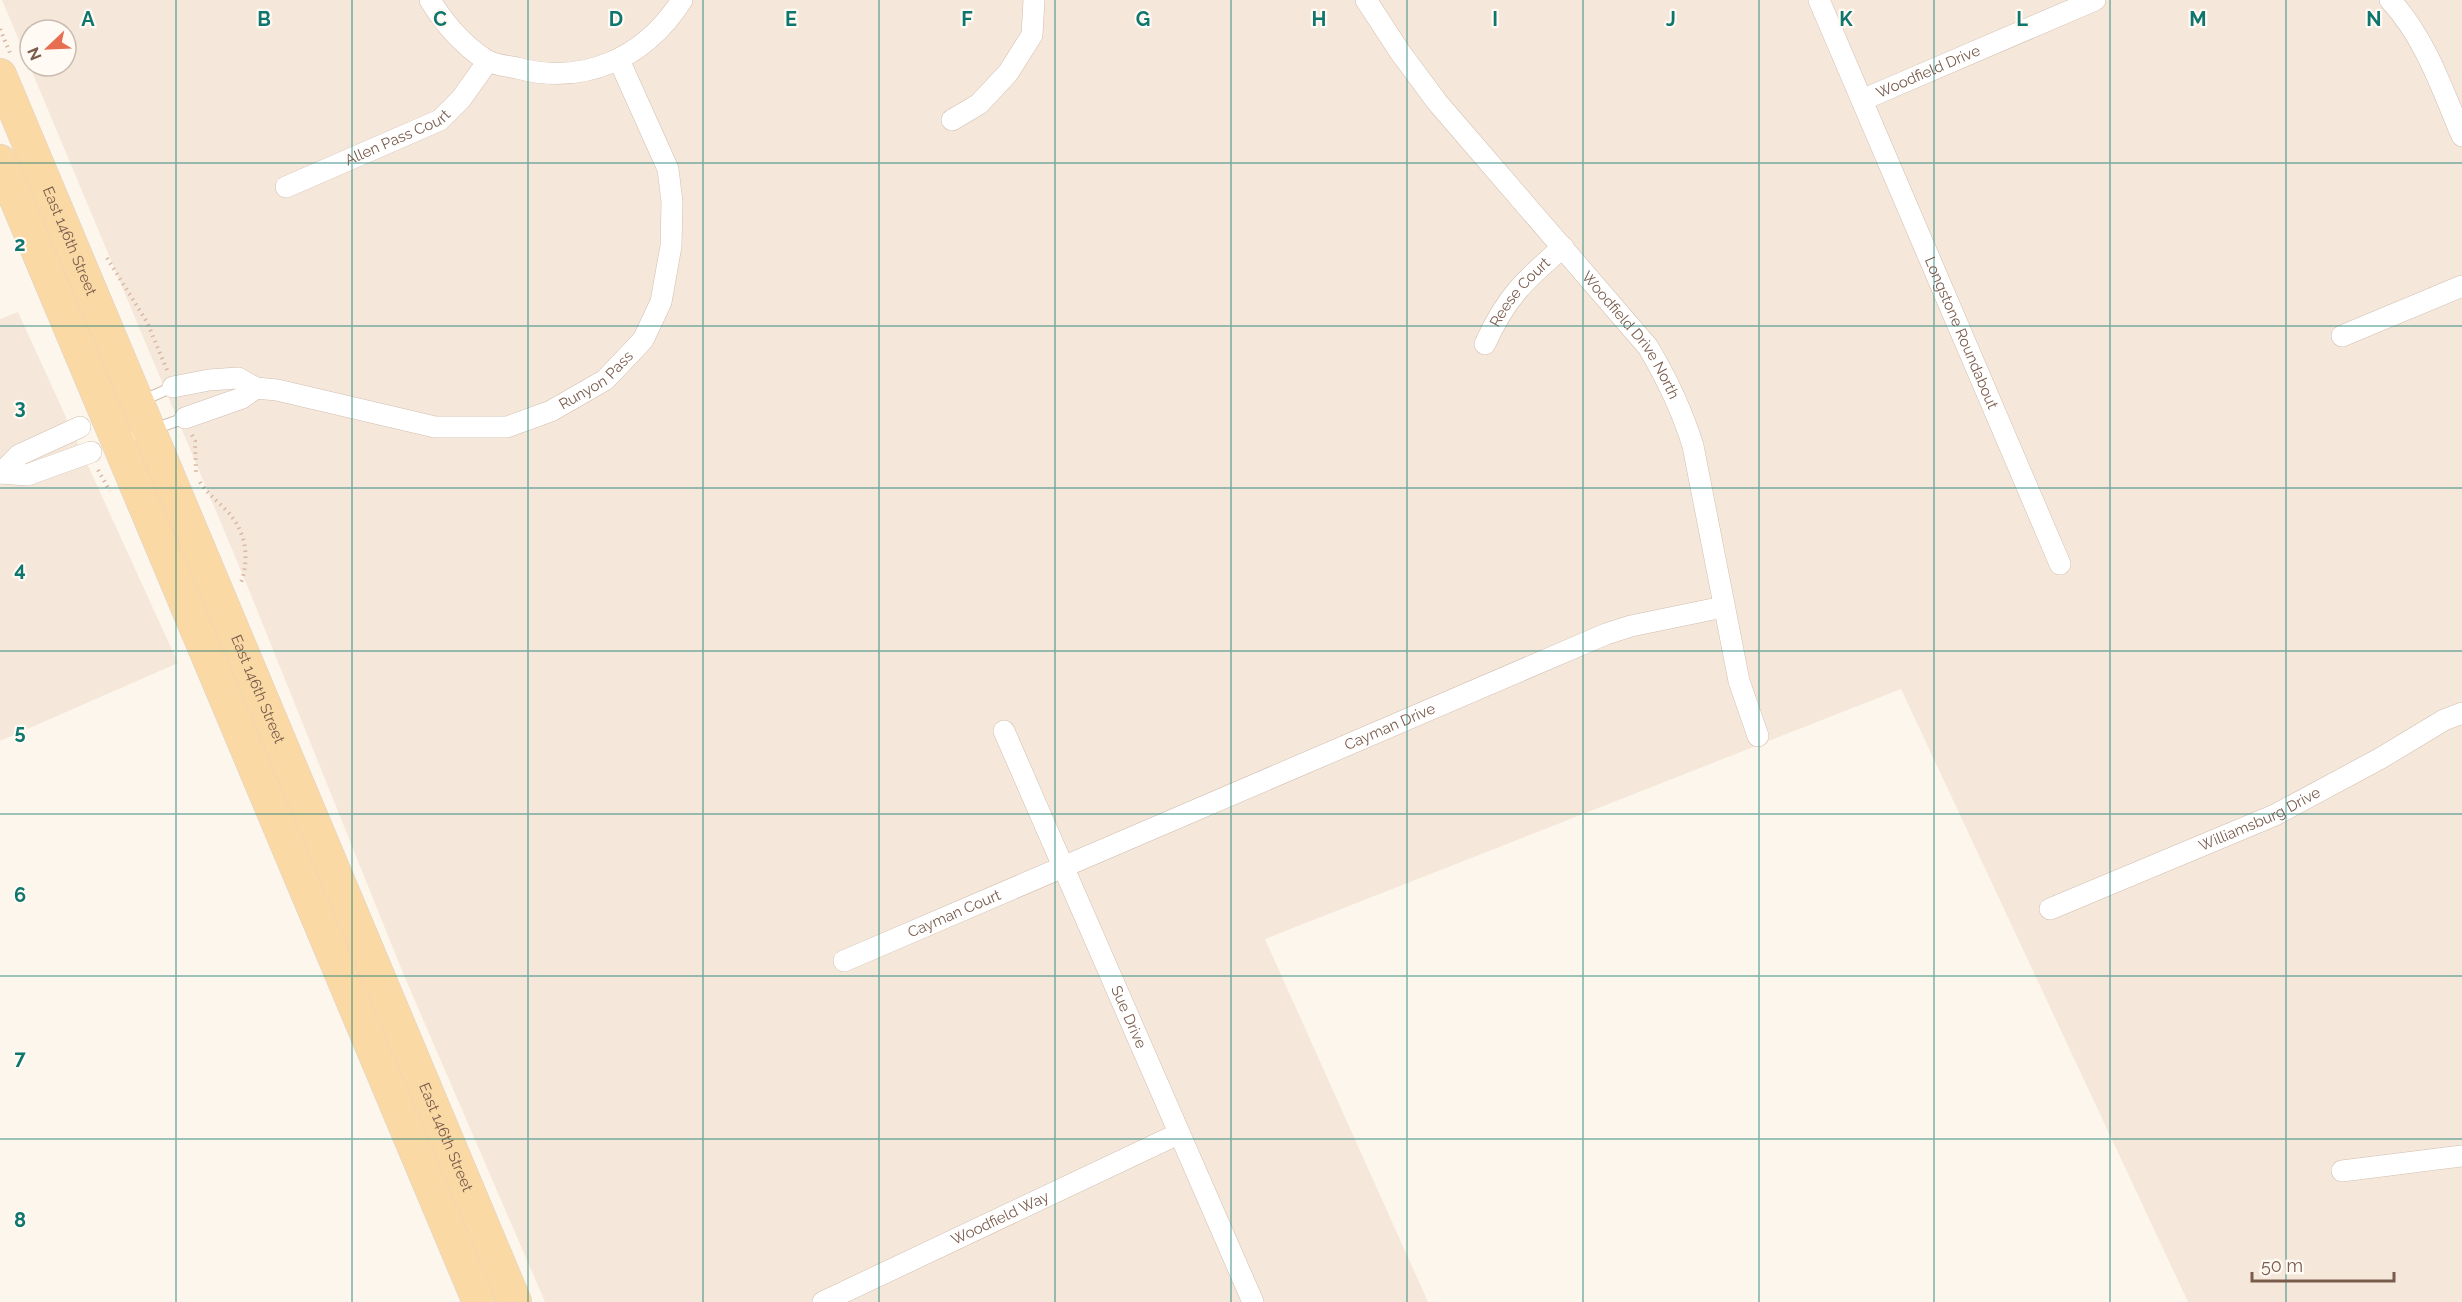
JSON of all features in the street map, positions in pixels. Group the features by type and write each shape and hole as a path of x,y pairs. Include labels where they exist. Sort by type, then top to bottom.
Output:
{"main road":[{"name":"East 146th Street","path":"0,75 110,427 515,1302"},
{"name":"East 146th Street","path":"0,161 479,1302"}],"street":[{"path":"430,0 453,31 488,61 549,74 573,73 619,60 644,44 658,31 682,0"},
{"path":"952,120 979,104 1008,73 1032,35 1034,0"},
{"name":"Woodfield Drive North","path":"1366,0 1400,52 1437,102 1648,347 1674,393 1693,446 1739,681 1758,736"},
{"name":"Woodfield Drive","path":"1819,0 1862,100 2095,0"},
{"path":"2390,0 2410,25 2429,58 2462,136"},
{"name":"Runyon Pass","path":"173,387 209,380 238,378 256,388 277,390 435,427 507,427 551,411 605,380 643,340 661,302 671,246 672,202 668,170 619,60"},
{"name":"Allen Pass Court","path":"286,187 440,120 461,99 488,61"},
{"name":"Longstone Roundabout","path":"1862,100 2060,564"},
{"name":"Reese Court","path":"1485,344 1497,316 1515,291 1563,247"},
{"path":"2342,336 2462,286"},
{"path":"185,418 242,398 256,388"},
{"path":"1,473 27,475 110,427"},
{"name":"Cayman Drive","path":"1065,867 1606,634 1631,626 1723,607"},
{"name":"Williamsburg Drive","path":"2050,909 2275,815 2444,720 2462,713"},
{"name":"Sue Drive","path":"1004,731 1253,1302"},
{"name":"Cayman Court","path":"844,962 1065,867"},
{"name":"Woodfield Way","path":"824,1302 1178,1134"},
{"path":"2342,1171 2462,1156"}],"lane":[{"path":"110,427 173,387"},
{"path":"110,427 185,418"}],"shaded area":[{"path":"2,0 2462,0 2462,1302 2188,1302 1901,689 1265,939 1428,1302 545,1302 403,973 249,590 35,78 78,78 78,18 18,18 18,38"},
{"path":"18,312 178,663 0,741 0,319"}]}
